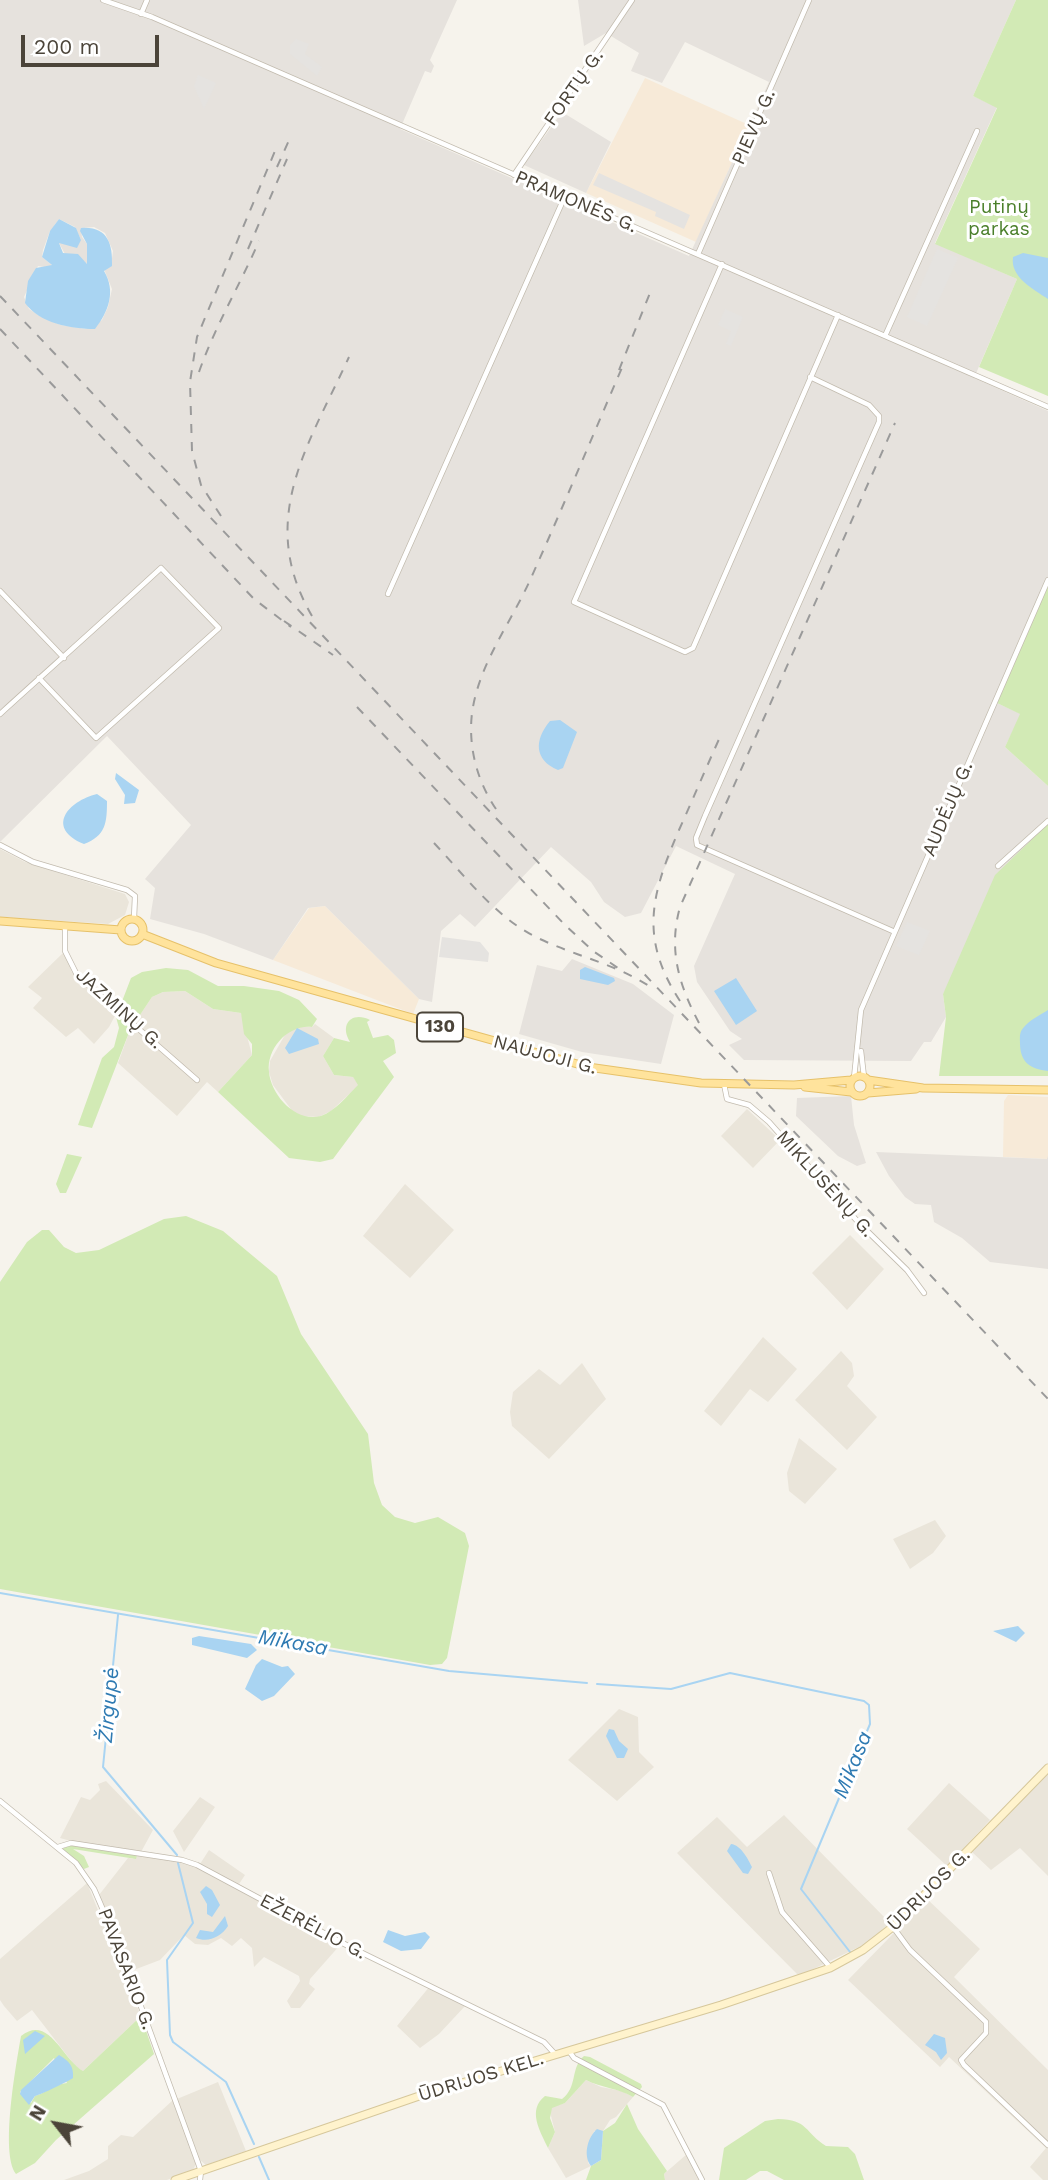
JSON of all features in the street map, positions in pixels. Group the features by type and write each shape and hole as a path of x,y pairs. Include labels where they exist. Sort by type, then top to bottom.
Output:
{"main road":[{"path":"121,930 125,921 134,918 142,924 142,934"},
{"name":"130","path":"0,921 121,930 128,940 138,939 142,934"},
{"name":"NAUJOJI G.","path":"142,934 216,963 565,1062 645,1078 724,1084 794,1085 851,1092"},
{"path":"851,1092 853,1079"},
{"name":"130","path":"853,1079 923,1088"},
{"name":"NAUJOJI G.","path":"794,1085 853,1079"},
{"path":"866,1079 868,1093"},
{"name":"130","path":"851,1092 859,1097 868,1093 923,1088 1048,1090"},
{"name":"ŪDRIJOS G.","path":"789,1984 830,1968 863,1950 893,1927 1048,1768"},
{"name":"ŪDRIJOS KEL.","path":"175,2180 425,2094 789,1984"}],"street":[{"name":"PRAMONĖS G.","path":"103,0 565,196 1048,407"},
{"path":"141,14 147,0"},
{"name":"FORTŲ G.","path":"514,175 632,0"},
{"name":"PIEVŲ G.","path":"698,254 809,0"},
{"path":"886,336 977,131"},
{"path":"387,594 565,196"},
{"path":"722,264 574,602 685,652 693,648 838,315"},
{"path":"810,377 869,405 879,416 879,422 701,827 697,845 895,932"},
{"path":"0,714 39,678 64,658 161,568 219,628 96,738 39,678"},
{"name":"AUDĖJŲ G.","path":"853,1079 860,1040 861,1010 1048,580"},
{"path":"0,591 64,658"},
{"path":"998,866 1048,821"},
{"path":"0,845 33,862 127,890 135,897 134,918"},
{"name":"JAZMINŲ G.","path":"65,926 65,951 77,975 197,1080"},
{"name":"AUDĖJŲ G.","path":"860,1040 866,1079"},
{"name":"MIKLUSĖNŲ G.","path":"724,1084 727,1099 749,1105 769,1122 859,1223 907,1269 924,1293"},
{"name":"PAVASARIO G.","path":"0,1801 76,1863 94,1889 120,1949 201,2171"},
{"name":"EŽERĖLIO G.","path":"58,1847 71,1843 182,1860 197,1865 350,1947 544,2042 555,2054"},
{"path":"769,1873 782,1912 830,1968"},
{"path":"893,1927 910,1950 986,2022 986,2033 962,2062 1048,2145"},
{"path":"569,2050 574,2059 663,2105 702,2180"},
{"path":"200,2180 201,2171"}],"shaded area":[{"path":"0,0 457,0 430,60 434,66 431,73 425,71 400,129 689,256 769,82 685,42 662,83 631,71 639,53 606,33 584,46 578,0 1016,0 973,96 997,107 935,243 1017,279 974,378 1048,411 1048,586 997,703 1021,714 1005,747 1048,786 1048,824 943,994 946,1017 931,1042 924,1042 911,1061 744,1060 729,1045 742,1039 730,1031 697,982 694,966 735,874 676,846 641,913 625,917 604,902 591,882 551,847 475,927 460,914 441,931 432,1002 419,999 325,906 308,908 273,960 204,934 150,919 155,888 145,879 191,825 107,736 0,842","holes":["59,219 75,227 81,240 59,243 65,254 75,254 87,264 87,244 82,237 81,228 94,227 105,233 113,251 111,266 104,269 112,289 108,307 102,320 86,329 61,325 40,316 29,309 24,297 38,266 50,268 52,265 42,257 50,231 58,238 54,226"]},
{"path":"296,39 309,44 305,54 322,67 317,76 290,54 290,45"},
{"path":"198,75 216,83 204,109 194,86"},
{"path":"645,78 749,125 696,242 586,193"},
{"path":"562,112 611,142 586,193 524,165"},
{"path":"599,173 690,215 684,229 655,216 656,212 593,185"},
{"path":"937,249 958,258 927,326 907,317"},
{"path":"725,309 743,317 731,346 726,344 731,331 718,325"},
{"path":"0,849 25,862 125,894 129,902 125,915 108,924 0,917"},
{"path":"325,906 419,999 413,1014 273,960 309,908"},
{"path":"907,922 930,931 919,955 896,946"},
{"path":"442,937 480,942 489,953 488,962 439,957"},
{"path":"64,952 72,972 117,1012 109,1027 94,1044 78,1028 66,1037 33,1008 42,998 28,987"},
{"path":"572,959 633,984 674,1015 661,1064 582,1052 519,1034 537,965 562,971"},
{"path":"185,991 213,1009 241,1013 252,1055 218,1092 207,1082 177,1116 118,1063 130,1030 152,997 163,992"},
{"path":"315,1024 334,1038 323,1056 334,1075 353,1077 359,1085 331,1111 319,1117 300,1116 293,1112 273,1085 269,1072 270,1061 286,1033 295,1027 312,1027"},
{"path":"1008,1095 1048,1097 1048,1159 1003,1157 1004,1101"},
{"path":"851,1096 854,1125 866,1163 857,1166 838,1156 796,1116 797,1098"},
{"path":"747,1109 780,1140 753,1168 721,1136"},
{"path":"876,1152 1047,1159 1048,1156 1048,1269 990,1262 962,1238 934,1222 931,1205 915,1204 905,1197"},
{"path":"405,1184 454,1230 410,1278 363,1236"},
{"path":"850,1235 884,1269 847,1310 812,1273"},
{"path":"763,1337 797,1369 768,1402 750,1389 721,1426 704,1411"},
{"path":"841,1351 852,1363 854,1376 847,1386 877,1417 847,1450 795,1400"},
{"path":"582,1363 606,1399 549,1459 512,1426 510,1412 513,1392 539,1369 560,1385"},
{"path":"799,1438 837,1469 805,1504 789,1491 787,1473"},
{"path":"935,1520 946,1536 933,1553 910,1569 893,1539"},
{"path":"619,1709 638,1717 639,1752 654,1767 617,1801 568,1760"},
{"path":"1048,1772 1048,1876 1020,1848 991,1870 972,1852"},
{"path":"106,1781 153,1830 141,1852 179,1857 200,1864 209,1850 245,1875 239,1884 341,1944 310,1979 309,1984 315,1989 300,2008 291,2008 287,2001 300,1981 299,1976 264,1957 254,1967 252,1948 241,1938 232,1946 221,1938 208,1945 195,1944 184,1935 160,1960 131,1971 99,1895 128,1858 136,1859 60,1838 81,1797 90,1800 100,1790 98,1784"},
{"path":"949,1783 990,1820 947,1866 907,1829"},
{"path":"200,1797 215,1807 184,1852 173,1831"},
{"path":"784,1815 890,1923 867,1943 799,1976 677,1853 717,1817 747,1847"},
{"path":"87,1883 141,2016 83,2071 76,2067 32,2010 17,2021 4,2006 0,2000 0,1959"},
{"path":"927,1899 980,1949 954,1977 1048,2070 1048,2180 1043,2180 1030,2167 1046,2148 949,2057 940,2067 848,1980"},
{"path":"430,1986 466,2005 439,2034 420,2048 397,2026"},
{"path":"586,2080 633,2097 603,2131 594,2131 588,2163 591,2166 566,2178 548,2148 555,2132 550,2112 552,2107 565,2103"},
{"path":"218,2082 246,2151 206,2165 200,2160 177,2099"},
{"path":"173,2100 196,2164 193,2170 167,2180 64,2180 89,2171 108,2159 108,2146 121,2135 133,2137"},
{"path":"687,2154 700,2180 665,2180 664,2174"}],"green space":[{"name":"Putinų parkas","path":"1016,0 1048,0 1048,396 979,367 1017,279 935,244 997,108 973,96"},
{"path":"1048,586 1048,786 1005,747 1020,714 997,703"},
{"path":"1048,824 1048,1076 939,1076 946,1017 943,994 995,875"},
{"path":"166,968 188,970 218,986 244,986 279,991 299,1000 317,1019 312,1027 295,1029 281,1039 271,1054 269,1063 274,1090 286,1105 303,1115 312,1117 326,1114 358,1085 353,1077 334,1075 323,1056 334,1038 350,1042 346,1030 349,1021 358,1017 370,1020 367,1022 373,1038 388,1035 394,1040 396,1053 383,1061 394,1077 333,1159 320,1162 289,1158 218,1092 252,1055 252,1044 244,1034 241,1013 213,1009 185,991 163,992 152,997 130,1030 92,1128 78,1125 102,1058 114,1047 119,1028 116,1017 131,978 142,972"},
{"path":"67,1154 82,1157 66,1193 60,1193 56,1184"},
{"path":"186,1216 223,1231 277,1276 301,1334 368,1434 374,1483 382,1505 395,1517 415,1523 438,1517 465,1533 469,1546 447,1658 442,1664 430,1665 0,1589 0,1282 27,1242 42,1230 49,1230 64,1247 76,1253 99,1250 164,1219"},
{"path":"73,1844 137,1855 136,1859 73,1849 84,1856 89,1867 84,1869 62,1849"},
{"path":"141,2016 154,2054 56,2140 35,2163 16,2174 11,2163 9,2129 21,2036 40,2030 55,2041 83,2071","holes":["54,2058 67,2083 35,2096 31,2103 20,2092"]},
{"path":"584,2056 641,2084 642,2087 633,2097 586,2080 565,2103 552,2108 550,2118 555,2132 548,2148 537,2121 537,2108 545,2096 562,2099 567,2094 577,2066"},
{"path":"627,2104 638,2129 667,2171 664,2174 665,2180 586,2180 591,2166 601,2160 603,2131 615,2123"},
{"path":"778,2119 801,2124 826,2146 848,2147 855,2154 864,2180 784,2180 767,2171 760,2171 746,2180 719,2180 724,2148 765,2121"}],"water":[{"path":"59,219 76,228 81,240 77,248 59,243 63,253 78,254 87,264 87,244 81,228 97,230 109,243 112,266 104,271 110,286 109,301 95,329 56,324 38,316 25,303 28,281 36,268 52,265 42,257 50,231"},
{"path":"1023,253 1048,258 1048,299 1024,282 1015,271 1013,257"},
{"path":"560,720 577,732 563,768 558,770 544,761 539,742 550,721"},
{"path":"116,773 139,790 135,803 124,804 125,795 115,779"},
{"path":"97,794 107,801 106,822 97,837 84,844 72,838 63,823 65,816 77,803"},
{"path":"585,967 614,978 615,981 608,985 580,979 580,970"},
{"path":"736,978 757,1011 736,1025 714,991"},
{"path":"1048,1010 1048,1071 1036,1068 1024,1060 1020,1039 1026,1024"},
{"path":"297,1028 318,1039 319,1044 289,1054 285,1048"},
{"path":"1018,1626 1025,1633 1016,1642 993,1631"},
{"path":"199,1636 251,1644 257,1650 247,1658 192,1645 192,1638"},
{"path":"262,1659 282,1667 288,1666 295,1674 274,1696 262,1701 245,1689 256,1665"},
{"path":"609,1729 614,1730 619,1741 628,1749 624,1758 617,1758 606,1736"},
{"path":"731,1844 741,1850 752,1867 748,1874 743,1873 727,1851"},
{"path":"206,1886 212,1890 220,1905 212,1917 207,1914 207,1904 200,1892"},
{"path":"225,1916 228,1926 222,1933 210,1939 196,1938 200,1930 213,1932"},
{"path":"388,1930 405,1936 425,1932 430,1937 421,1949 401,1951 383,1942"},
{"path":"35,2031 45,2036 25,2054 23,2040"},
{"path":"934,2034 945,2038 947,2053 941,2060 936,2052 925,2045"},
{"path":"59,2055 70,2064 73,2078 35,2096 29,2105 20,2094 21,2090"},
{"path":"597,2129 603,2131 601,2160 591,2166 587,2147"}],"waterway":[{"name":"Mikasa","path":"0,1593 449,1671 587,1683"},
{"name":"Žirgupė","path":"118,1615 103,1767 177,1855"},
{"name":"Mikasa","path":"597,1684 671,1689 730,1673 864,1701 869,1705 870,1724 801,1889 850,1952"},
{"name":"Žirgupė","path":"178,1863 193,1923 167,1960 170,2035 173,2042 226,2082 254,2144"},
{"name":"Žirgupė","path":"259,2157 269,2180"}],"railway":[{"path":"277,167 290,138"},
{"path":"221,516 201,485 192,451 190,382 197,337 275,151"},
{"path":"248,249 287,159"},
{"path":"199,372 212,338 259,241"},
{"path":"619,370 652,288"},
{"path":"0,296 1048,1399"},
{"path":"0,329 254,599 291,627"},
{"path":"312,616 296,581 288,548 288,515 294,484 305,453 349,357"},
{"path":"496,809 479,775 471,738 472,713 481,677 531,578 624,363"},
{"path":"699,1023 681,981 675,953 680,907 895,423"},
{"path":"284,621 333,655"},
{"path":"357,707 564,924 593,951 621,970"},
{"path":"680,1001 667,978 654,936 656,896 669,853 720,737"},
{"path":"434,843 480,893 518,926 546,942 620,971 649,986"}]}
